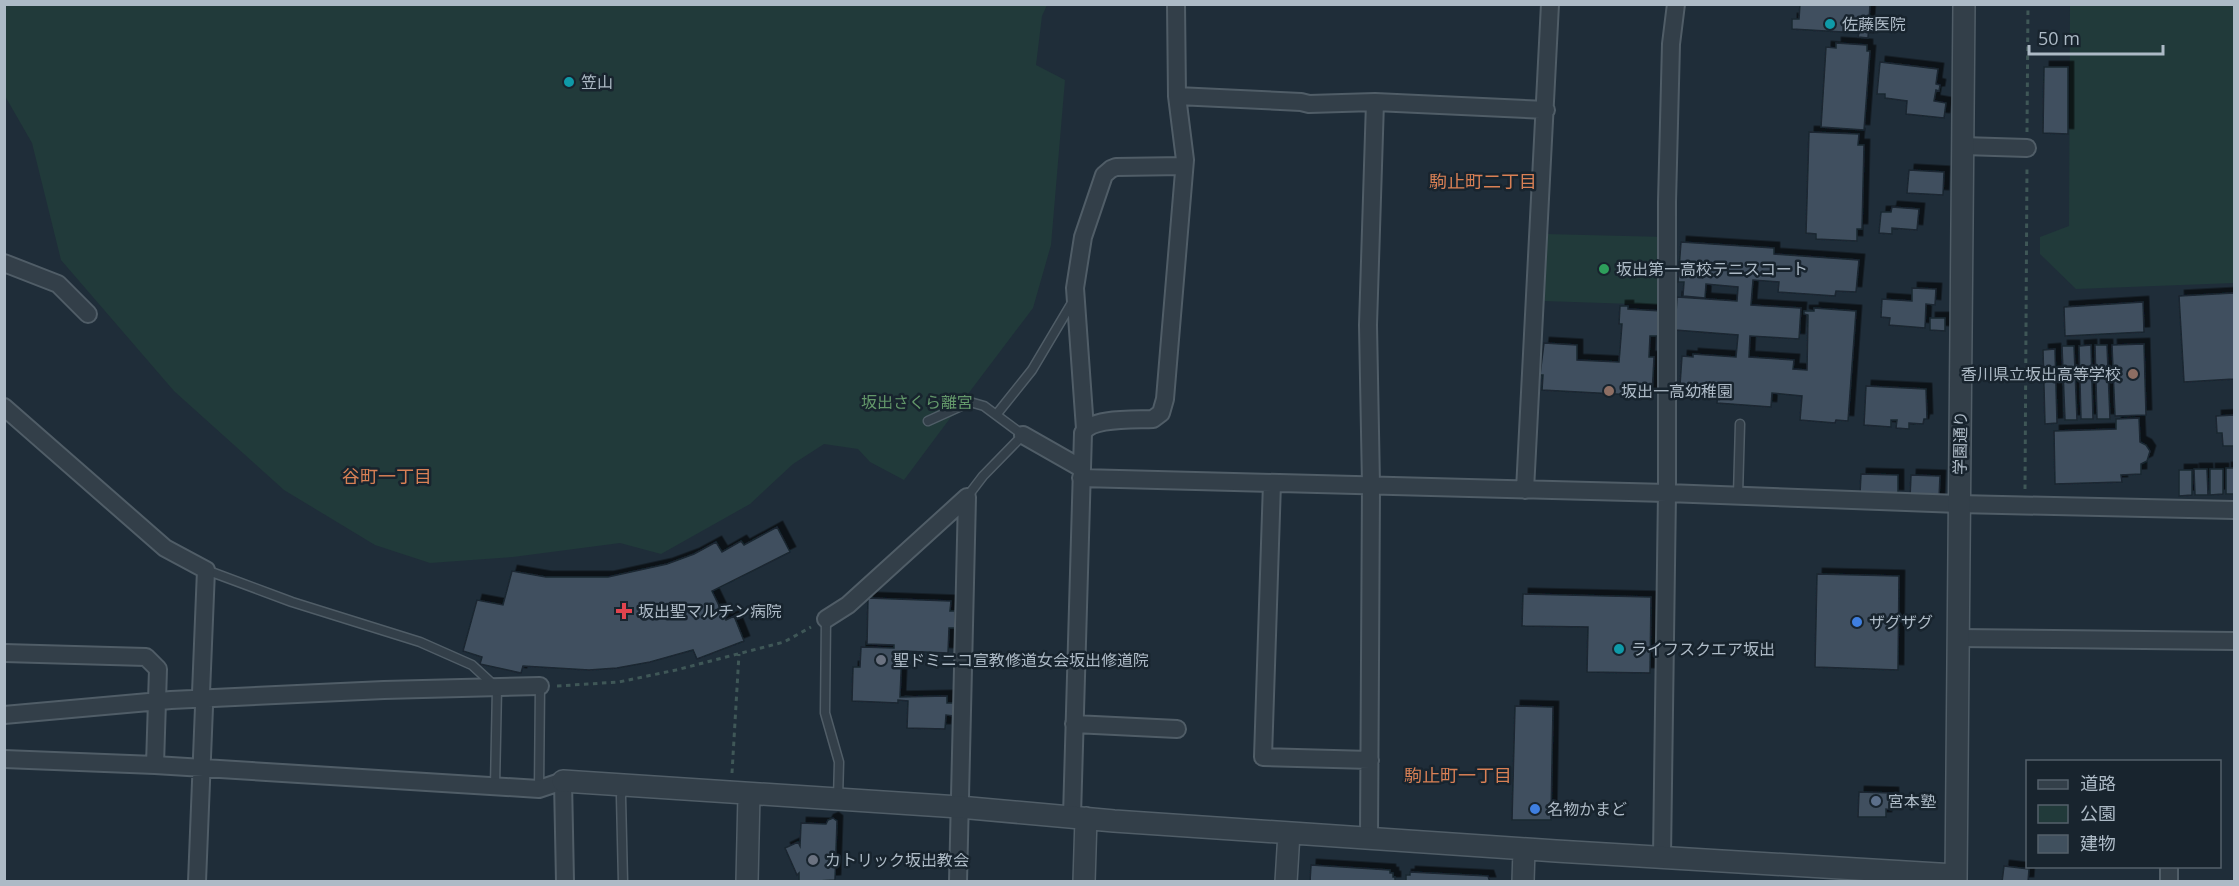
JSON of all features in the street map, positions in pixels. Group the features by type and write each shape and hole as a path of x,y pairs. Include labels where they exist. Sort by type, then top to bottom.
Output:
{"street":[{"path":"1084,429 1100,422 1154,419 1161,413 1165,399 1185,151 1177,96 1176,4"},
{"path":"1525,490 1550,4"},
{"path":"1662,856 1667,493 1668,168 1671,44 1676,4"},
{"name":"学園通り","path":"1955,878 1964,4"},
{"path":"1177,96 1309,104 1375,102 1546,110"},
{"path":"1370,838 1371,485 1368,325 1375,102"},
{"path":"1963,146 2027,148"},
{"path":"1084,882 1074,724 1084,429 1076,296 1083,237 1104,175 1110,169 1184,166"},
{"path":"4,263 58,284 88,314"},
{"path":"4,407 165,548 206,570 202,699 204,707 197,882"},
{"path":"1023,435 1081,473 1272,483 2235,510"},
{"path":"1272,483 1263,757 1370,760"},
{"path":"826,619 848,605 967,497"},
{"path":"958,882 967,497"},
{"path":"1958,638 2235,641"},
{"path":"4,653 146,657 158,669 155,765"},
{"path":"4,715 157,701 384,690 540,686"},
{"path":"1074,724 1177,729"},
{"path":"4,759 201,767 539,789 563,781 959,807 1289,833 1662,856 1759,873 1955,878"},
{"path":"563,781 565,882"},
{"path":"747,882 749,794"},
{"path":"1286,882 1289,833"},
{"path":"1523,882 1524,849"}],"lane":[{"path":"996,415 1032,370 1076,296"},
{"path":"928,421 970,402 984,406 1023,435 983,476 967,497"},
{"path":"1738,495 1740,424"},
{"path":"206,570 292,602 420,642 472,664 497,688 495,786"},
{"path":"826,619 825,713 838,762 838,799"},
{"path":"539,789 540,686"},
{"path":"623,785 621,797 623,882"}],"path":[{"path":"2025,496 2028,4"},
{"path":"540,686 619,682 676,670 784,642 826,619"},
{"path":"732,780 739,654"}],"green space":[{"name":"坂出さくら離宮","path":"4,5 1047,5 1042,16 1036,65 1065,80 1051,245 1033,308 962,402 968,408 951,417 904,480 870,462 858,449 824,444 793,464 750,504 661,554 620,543 513,557 430,563 375,545 284,490 174,391 61,260 32,143 5,96"},
{"path":"2070,5 2234,5 2234,283 2076,289 2040,254 2040,237 2069,226"},
{"name":"坂出第一高校テニスコート","path":"1545,234 1666,237 1663,305 1543,301"}],"building":[{"name":"佐藤医院","path":"1800,4 1870,4 1868,38 1858,37 1859,33 1792,29 1792,19 1799,19"},
{"path":"1836,43 1867,45 1867,51 1870,51 1864,130 1821,127 1826,47 1836,48"},
{"path":"1880,62 1938,69 1936,84 1940,85 1939,91 1936,90 1934,101 1946,103 1944,118 1906,114 1907,101 1885,98 1885,94 1877,94"},
{"path":"2044,67 2068,67 2068,134 2043,133"},
{"path":"1809,132 1859,134 1858,145 1864,145 1862,229 1857,229 1857,241 1816,239 1816,234 1806,233"},
{"path":"1909,170 1944,172 1943,195 1907,193"},
{"path":"1892,207 1919,209 1917,230 1892,228 1892,234 1879,233 1881,212 1891,212"},
{"path":"1681,242 1774,248 1774,254 1859,260 1856,292 1836,291 1835,296 1778,292 1779,282 1753,280 1751,305 1801,308 1799,339 1750,336 1749,357 1794,360 1793,369 1807,370 1808,315 1804,314 1804,311 1814,311 1814,308 1856,311 1848,421 1836,420 1835,423 1800,420 1802,396 1772,393 1771,407 1717,403 1718,388 1680,385 1682,356 1693,357 1693,354 1736,357 1738,335 1675,330 1677,297 1737,301 1738,287 1706,284 1705,298 1683,296 1684,282 1678,282"},
{"path":"1912,288 1936,289 1935,305 1926,304 1925,328 1889,325 1890,318 1881,317 1882,299 1912,301"},
{"path":"2234,293 2234,379 2184,382 2179,296"},
{"path":"2143,302 2144,332 2065,336 2064,307"},
{"path":"1620,306 1628,306 1628,309 1662,311 1661,336 1650,336 1649,357 1654,357 1652,396 1542,390 1543,375 1540,375 1544,343 1577,345 1577,360 1619,362 1622,324 1619,324"},
{"path":"1930,318 1945,318 1945,331 1930,330"},
{"path":"2144,344 2146,415 2115,416 2112,345"},
{"path":"2091,345 2093,419 2081,419 2079,346"},
{"path":"2095,345 2107,345 2110,419 2097,419"},
{"path":"2062,346 2074,346 2077,420 2065,420"},
{"path":"2055,349 2057,423 2045,424 2043,350"},
{"path":"1866,386 1926,389 1927,419 1924,419 1923,424 1909,423 1909,429 1896,428 1897,420 1891,420 1891,427 1864,425"},
{"path":"2234,415 2234,446 2223,446 2222,433 2217,433 2216,416"},
{"path":"2139,418 2140,442 2150,451 2147,461 2141,464 2141,474 2121,475 2122,482 2055,484 2054,431 2116,429 2116,419"},
{"path":"2226,468 2234,468 2234,494 2226,494"},
{"path":"2194,469 2207,469 2208,495 2195,495"},
{"path":"2210,469 2223,469 2223,494 2210,495"},
{"path":"2179,470 2192,470 2192,495 2179,496"},
{"path":"1861,474 1898,475 1898,495 1860,494"},
{"path":"1911,475 1940,476 1939,499 1910,498"},
{"path":"777,527 790,552 712,591 726,620 734,616 744,641 697,659 693,650 617,668 589,670 523,666 521,673 480,664 482,657 463,651 477,600 503,605 512,571 546,577 608,577 667,564 694,554 716,542 722,552 741,541 744,545"},
{"name":"ザグザグ","path":"1817,574 1899,576 1898,670 1815,667"},
{"name":"ライフスクエア坂出","path":"1523,594 1651,597 1650,673 1587,672 1588,627 1522,626"},
{"name":"聖ドミニコ宣教修道女会坂出修道院","path":"868,598 951,601 950,611 955,611 955,628 949,628 948,653 902,651 900,697 947,696 947,703 954,703 954,716 946,715 945,729 907,728 908,701 898,700 898,703 852,701 853,667 860,667 861,647 894,648 894,645 867,644"},
{"path":"1515,706 1553,707 1551,820 1512,820"},
{"name":"宮本塾","path":"1859,792 1893,793 1893,810 1886,809 1886,817 1858,817"},
{"name":"カトリック坂出教会","path":"833,818 837,821 835,880 799,882 799,873 797,875 785,848 798,842 800,846 801,823 826,824"},
{"path":"1311,865 1390,870 1395,877 1395,882 1310,882"},
{"path":"2004,866 2029,869 2028,882 2002,882"},
{"path":"1410,872 1488,876 1490,882 1406,882 1406,875 1410,875"}],"place":[{"name":"佐藤医院","path":"1830,24"},
{"name":"笠山","path":"569,82"},
{"name":"坂出第一高校テニスコート","path":"1604,269"},
{"name":"香川県立坂出高等学校","path":"2133,374"},
{"name":"坂出一高幼稚園","path":"1609,391"},
{"name":"坂出聖マルチン病院","path":"624,611"},
{"name":"ザグザグ","path":"1857,622"},
{"name":"ライフスクエア坂出","path":"1619,649"},
{"name":"聖ドミニコ宣教修道女会坂出修道院","path":"881,660"},
{"name":"宮本塾","path":"1876,801"},
{"name":"名物かまど","path":"1535,809"},
{"name":"カトリック坂出教会","path":"813,860"}],"district":[{"name":"駒止町二丁目","path":"1483,181"},
{"name":"谷町一丁目","path":"387,476"},
{"name":"駒止町一丁目","path":"1458,775"}]}
